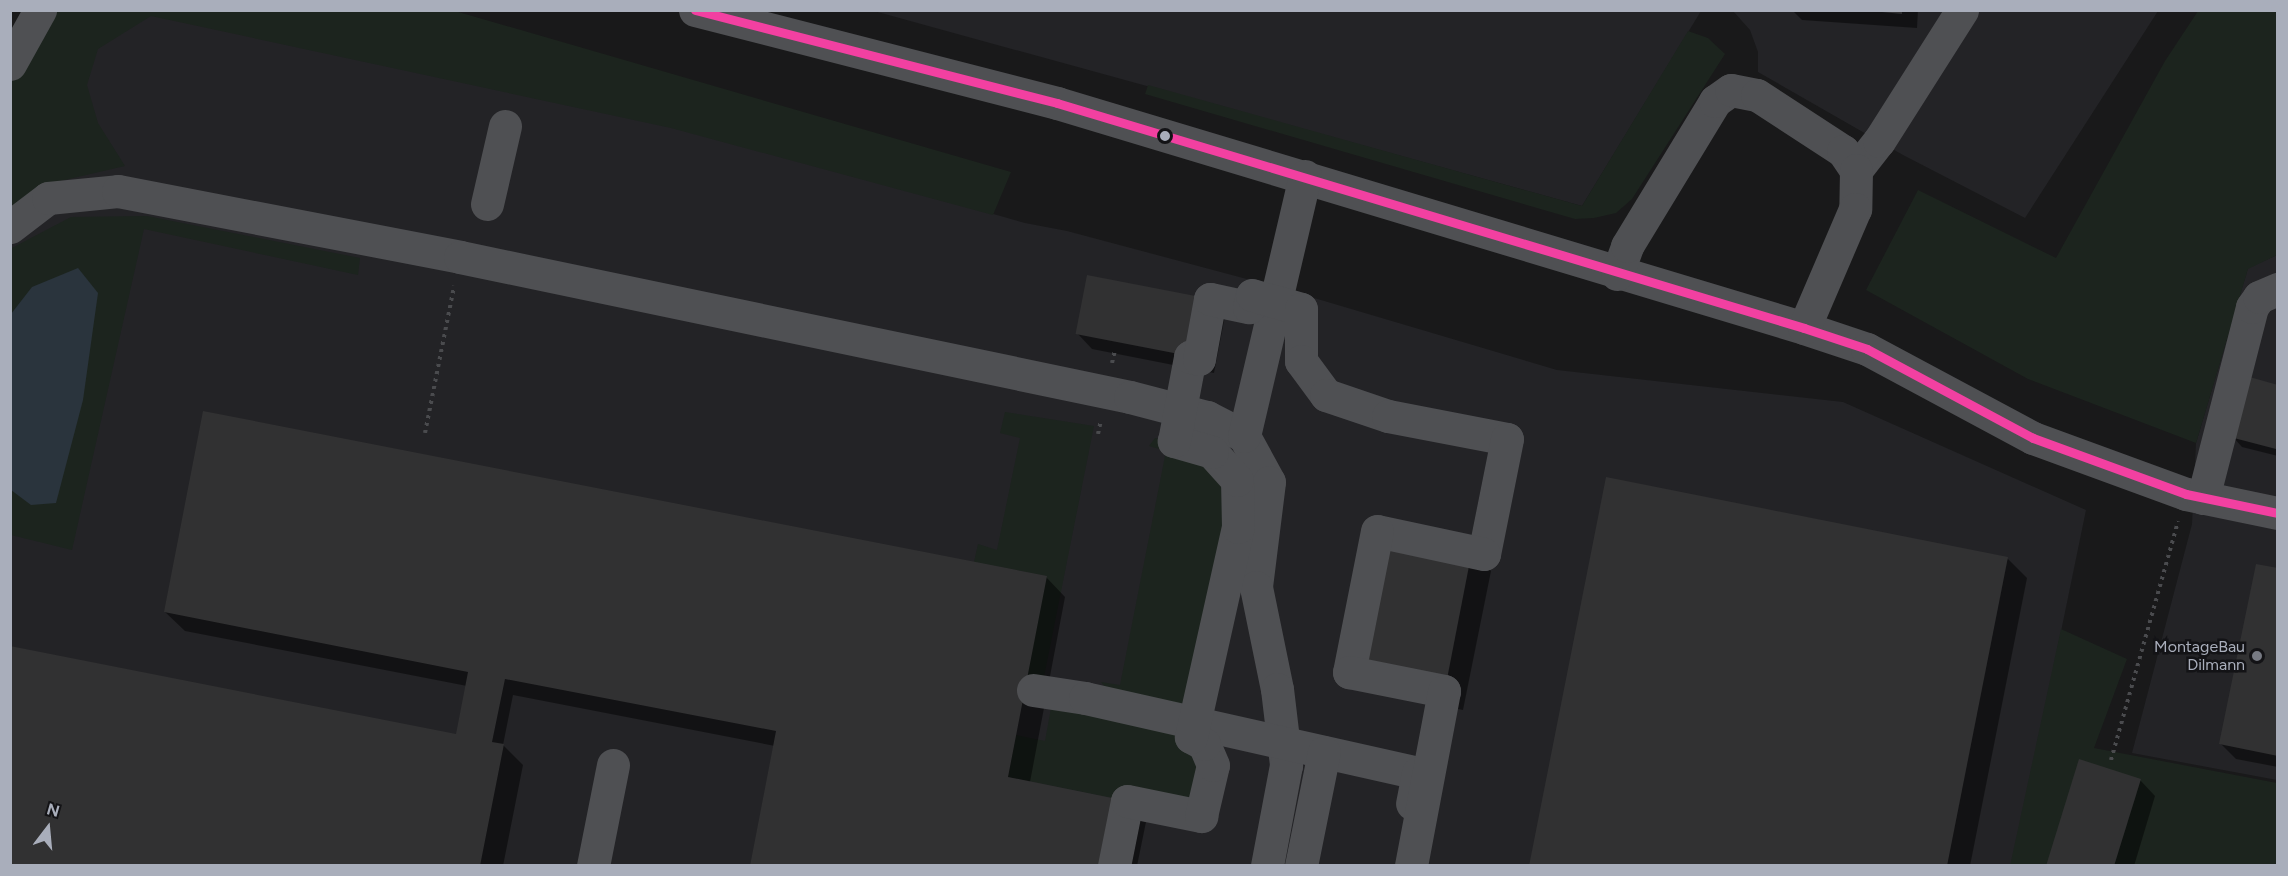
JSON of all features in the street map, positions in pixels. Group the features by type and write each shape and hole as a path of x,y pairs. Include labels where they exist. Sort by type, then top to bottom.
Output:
{"street":[{"path":"10,64 40,10"},
{"path":"695,10 1057,103 1305,176 1617,274 1804,328 1867,349 2033,438 2194,496 2277,513"},
{"path":"1856,170 1879,141 1962,10"},
{"path":"1617,274 1627,246 1715,101 1731,90 1757,95 1843,151 1856,170 1856,208 1804,328"},
{"path":"487,204 505,126"},
{"path":"1244,436 1305,176"},
{"path":"10,227 48,198 118,191 460,257 1207,417 1244,436 1269,482 1256,587 1277,690 1286,765 1267,866"},
{"path":"2194,496 2252,307 2259,297 2277,289"},
{"path":"1114,866 1127,801 1201,816 1213,765 1204,744 1191,737 1238,527 1237,480 1212,452 1174,441 1190,357 1199,358 1210,299 1249,308 1252,295 1301,309 1301,360 1326,394 1388,416 1507,439 1484,554 1377,531 1349,672 1444,691 1411,866"},
{"path":"1034,690 1194,722 1418,773 1399,866"},
{"path":"1301,866 1324,752"},
{"path":"593,866 613,765"}],"path":[{"path":"425,433 460,257"},
{"path":"2110,760 2194,496"}],"shaded area":[{"path":"54,11 455,11 1011,172 993,215 671,128 151,16 98,49 87,85 98,123 125,166 43,185 11,210 10,78"},
{"path":"80,11 278,11 1025,223 1067,231 1277,287 1557,370 1843,402 2086,510 2013,865 11,865 10,116"},
{"path":"874,11 1701,11 1582,206"},
{"path":"1733,11 2158,11 2025,218 1903,155 1758,72 1758,52 1750,30"},
{"path":"2198,11 2277,11 2277,255 2248,269 2196,443 2028,379 1866,290 1918,190 2056,258 2165,61"},
{"path":"1688,31 1708,38 1725,54 1632,199 1616,213 1594,218 1575,219 1145,94 1148,85 1582,206"},
{"path":"147,216 360,258 358,275 144,229 72,550 11,535 10,249 71,217"},
{"path":"2277,255 2277,780 2132,753 2192,524 2196,443 2248,268"},
{"path":"78,268 98,293 83,400 56,503 31,505 11,490 11,314 32,287"},
{"path":"1005,412 1094,426 1043,682 1027,678 1046,576 974,562 978,544 997,550 1020,438 1000,433"},
{"path":"1155,438 1174,441 1237,480 1187,707 1111,695 1101,682 1120,685 1166,451 1149,446"},
{"path":"2061,629 2127,659 2094,748 2277,783 2277,865 2010,866"},
{"path":"1051,708 1191,737 1204,744 1201,816 1008,777 1016,735 1045,741"}],"building":[{"path":"1883,10 1902,10 1902,14 1882,12"},
{"path":"1087,275 1210,299 1198,358 1076,334"},
{"path":"2246,376 2278,385 2276,449 2230,437"},
{"path":"203,411 1047,576 1008,777 1127,801 1114,866 750,866 776,731 505,679 492,742 504,744 480,866 10,866 10,646 456,734 468,672 164,612"},
{"path":"1606,477 2008,557 1947,866 1529,866"},
{"path":"1377,531 1472,550 1445,691 1350,672"},
{"name":"MontageBau Dilmann","path":"2256,564 2278,568 2278,756 2219,744"},
{"path":"2079,759 2141,779 2114,866 2046,866"}],"transit line":[{"path":"695,10 1057,103 1804,328 1867,349 2033,438 2186,494 2278,513"}],"place":[{"name":"MontageBau Dilmann","path":"2257,656"}]}
